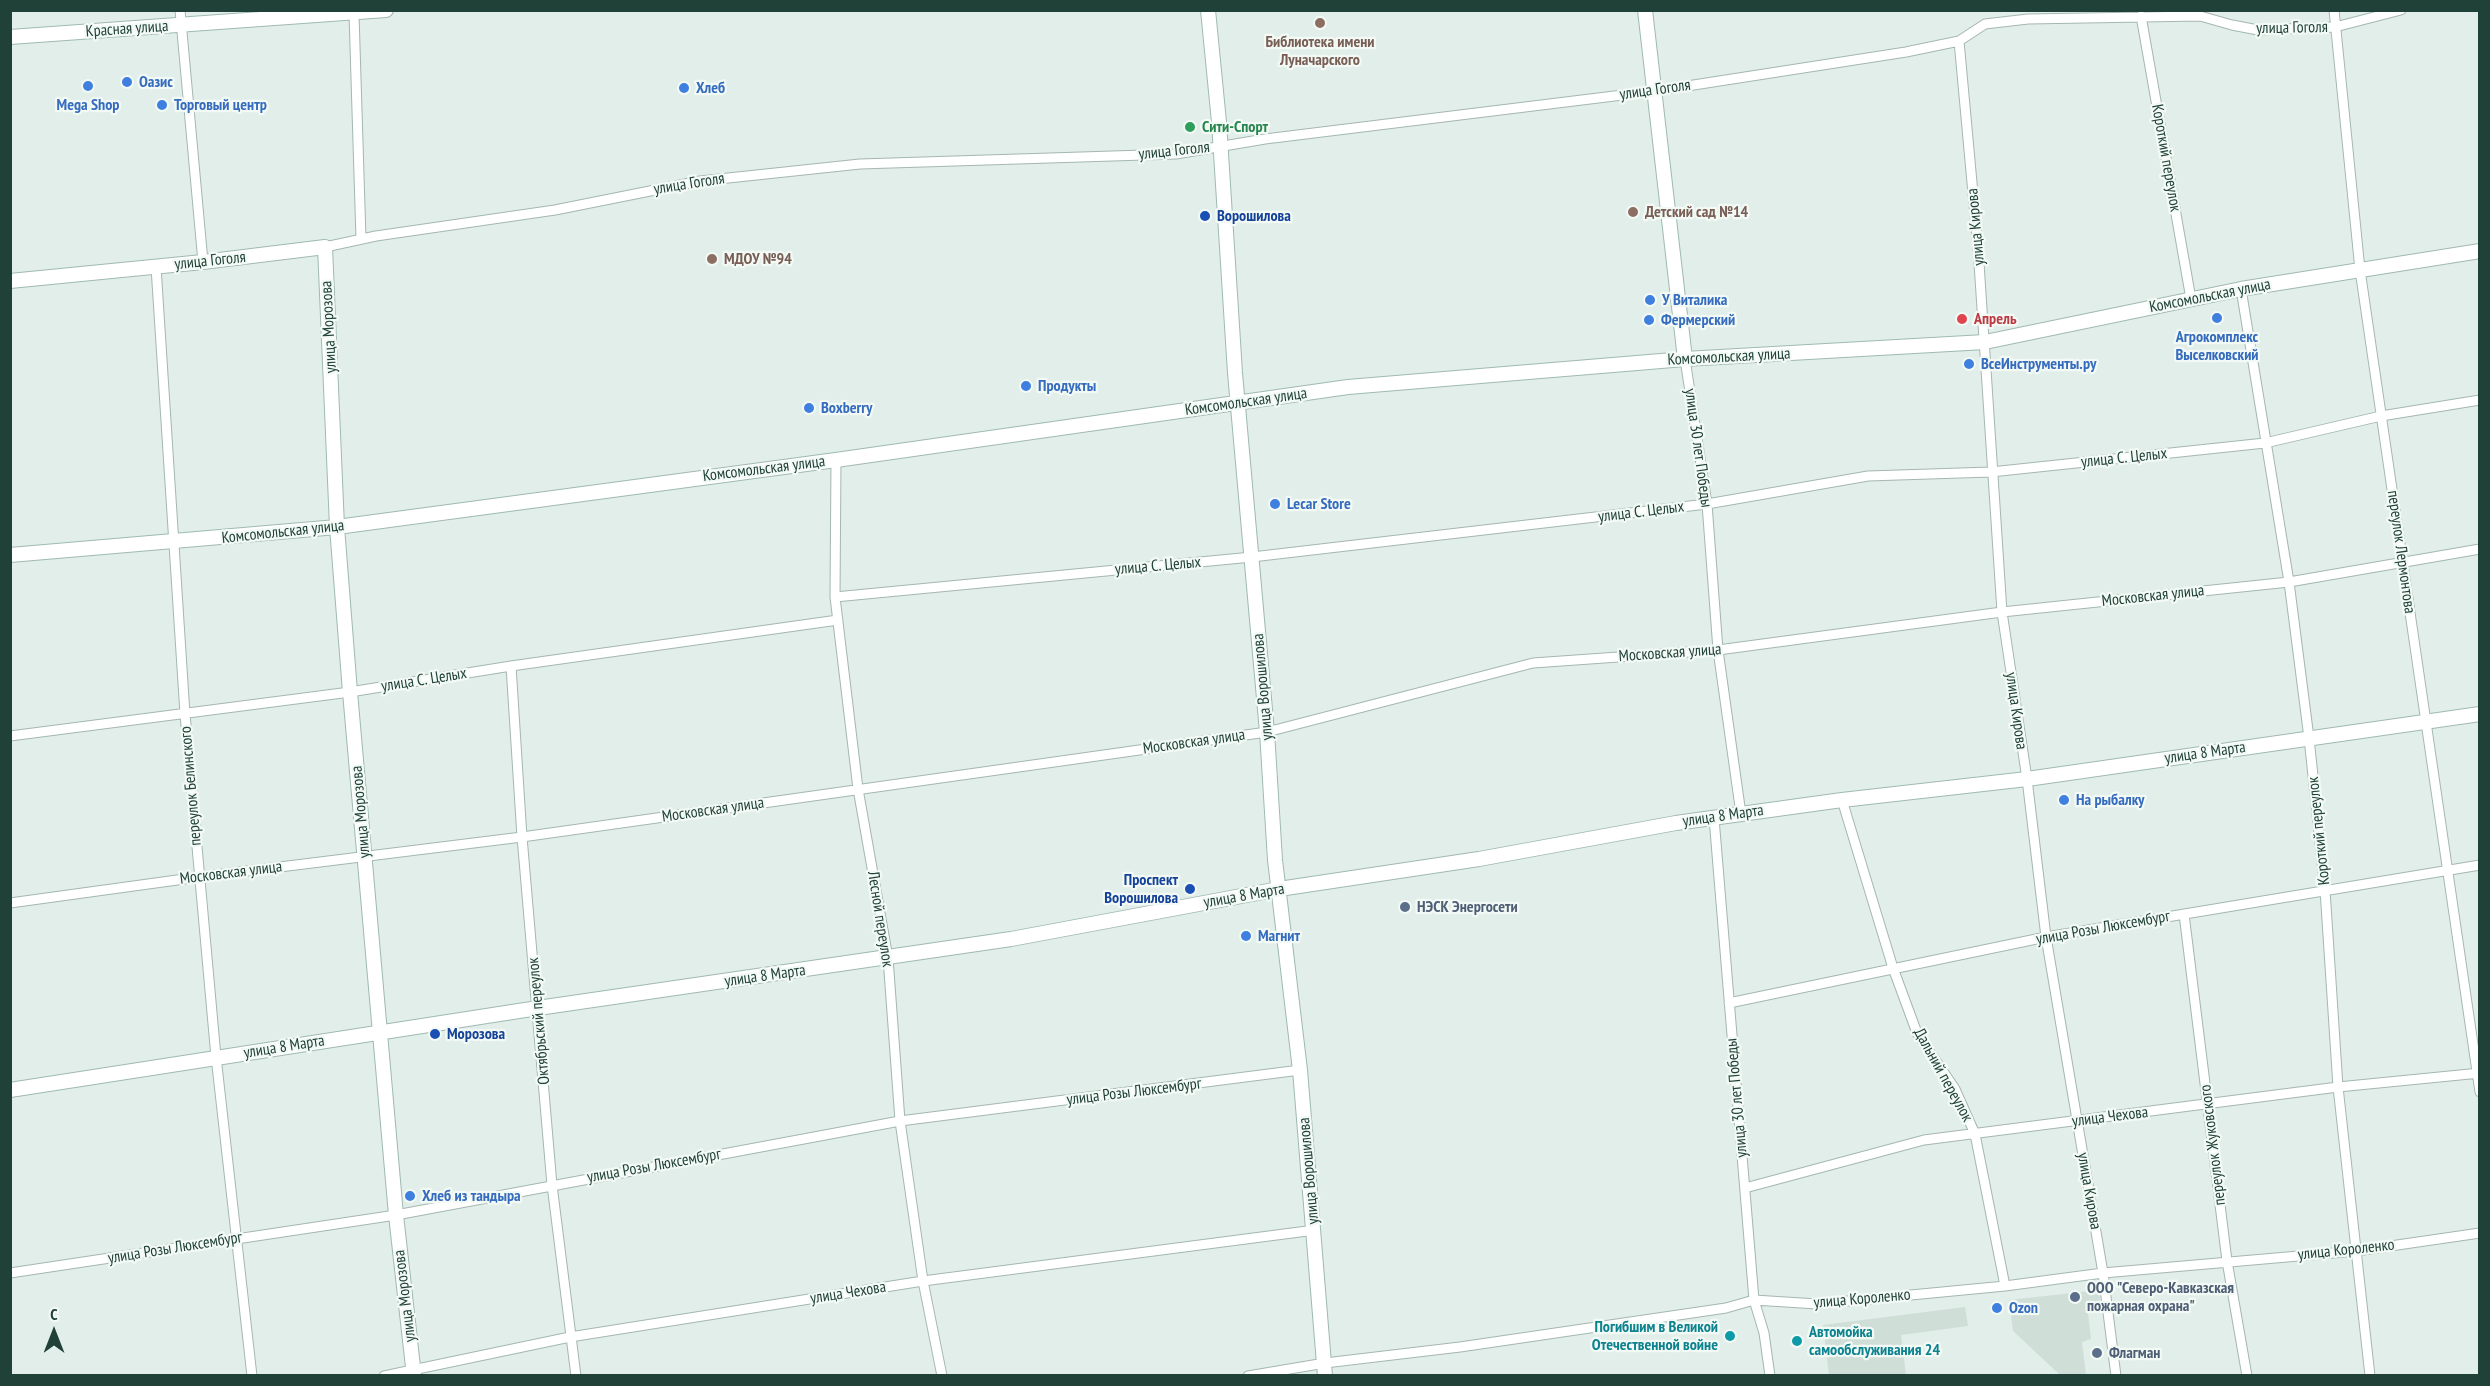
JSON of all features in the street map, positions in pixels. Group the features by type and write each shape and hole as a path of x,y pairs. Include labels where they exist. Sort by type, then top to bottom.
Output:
{"main road":[{"name":"Красная улица","path":"10,37 386,10"},
{"name":"улица Ворошилова","path":"1208,10 1221,146 1238,404 1267,732 1275,860 1300,1070 1325,1369"},
{"name":"улица 30 лет Победы","path":"1645,10 1685,359"},
{"name":"улица Гоголя","path":"10,281 325,247"},
{"name":"улица Морозова","path":"325,247 338,527 350,692 396,1215 414,1373"},
{"name":"Комсомольская улица","path":"10,555 338,527 1372,385 1685,359 1985,342 2241,289 2480,251"},
{"name":"улица 8 Марта","path":"10,1090 538,1008 1011,939 1279,889 1479,859 1714,818 1842,800 2026,779 2480,714"}],"street":[{"path":"180,10 202,262"},
{"name":"переулок Лермонтова","path":"2334,10 2360,270 2480,1092"},
{"name":"улица Гоголя","path":"325,247 361,239 555,210 700,180 860,164 1176,154 1221,146 1655,91 1906,52 1959,41 1986,24 2028,19 2200,16 2258,30 2335,27 2401,10"},
{"path":"354,14 361,239"},
{"name":"Короткий переулок","path":"2141,16 2191,299"},
{"name":"улица Кирова","path":"1959,41 1985,342 1991,472 2002,612 2046,937 2103,1273 2116,1376"},
{"name":"переулок Белинского","path":"156,267 184,714 216,1057 252,1376"},
{"name":"Короткий переулок","path":"2241,289 2289,582 2309,738 2325,890 2338,1087 2370,1376"},
{"name":"улица 30 лет Победы","path":"1685,359 1707,504 1718,650 1741,814"},
{"name":"улица С. Целых","path":"835,597 1252,557 1707,504 1868,476 1991,472 2265,443 2381,416 2480,400"},
{"name":"Лесной переулок","path":"836,460 835,597 858,789 888,958 900,1121 923,1281 942,1376"},
{"name":"Московская улица","path":"10,903 522,837 1267,732 1533,663 1718,650 2002,612 2289,582 2480,549"},
{"name":"улица С. Целых","path":"10,736 350,692 512,666 838,620"},
{"name":"Октябрьский переулок","path":"512,666 522,837 552,1185 576,1376"},
{"name":"Дальний переулок","path":"1842,800 1893,968 1917,1033 1955,1089 1975,1134 2005,1286"},
{"name":"улица 30 лет Победы","path":"1714,818 1754,1300 1764,1333 1770,1376"},
{"name":"улица Розы Люксембург","path":"1729,1003 2046,937 2480,865"},
{"name":"переулок Жуковского","path":"2184,914 2228,1261 2247,1376"},
{"name":"улица Розы Люксембург","path":"10,1273 396,1215 900,1121 1300,1070"},
{"name":"улица Чехова","path":"1745,1188 1924,1140 2338,1087 2478,1074"},
{"name":"улица Чехова","path":"384,1376 414,1373 570,1337 923,1281 1315,1230"},
{"name":"улица Короленко","path":"1248,1376 1325,1369 1726,1308 1754,1300 1817,1304 2005,1286 2103,1273 2356,1251 2480,1233"}],"shaded area":[{"path":"2099,1290 2100,1302 2087,1304 2091,1339 2082,1342 2086,1375 2060,1375 2013,1331 2009,1300"},
{"path":"1965,1307 1968,1326 1901,1335 1906,1375 1829,1375 1823,1325"}],"place":[{"name":"Библиотека имени Луначарского","path":"1320,23"},
{"name":"Оазис","path":"127,82"},
{"name":"Mega Shop","path":"88,86"},
{"name":"Хлеб","path":"684,88"},
{"name":"Торговый центр","path":"162,105"},
{"name":"Сити-Спорт","path":"1190,127"},
{"name":"Детский сад №14","path":"1633,212"},
{"name":"Ворошилова","path":"1205,216"},
{"name":"МДОУ №94","path":"712,259"},
{"name":"У Виталика","path":"1650,300"},
{"name":"Агрокомплекс Выселковский","path":"2217,318"},
{"name":"Апрель","path":"1962,319"},
{"name":"Фермерский","path":"1649,320"},
{"name":"ВсеИнструменты.ру","path":"1969,364"},
{"name":"Продукты","path":"1026,386"},
{"name":"Boxberry","path":"809,408"},
{"name":"Lecar Store","path":"1275,504"},
{"name":"На рыбалку","path":"2064,800"},
{"name":"Проспект Ворошилова","path":"1190,889"},
{"name":"НЭСК Энергосети","path":"1405,907"},
{"name":"Магнит","path":"1246,936"},
{"name":"Морозова","path":"435,1034"},
{"name":"Хлеб из тандыра","path":"410,1196"},
{"name":"ООО \"Северо-Кавказская пожарная охрана\"","path":"2075,1297"},
{"name":"Ozon","path":"1997,1308"},
{"name":"Погибшим в Великой Отечественной войне","path":"1730,1336"},
{"name":"Автомойка самообслуживания 24","path":"1797,1341"},
{"name":"Флагман","path":"2097,1353"}]}
